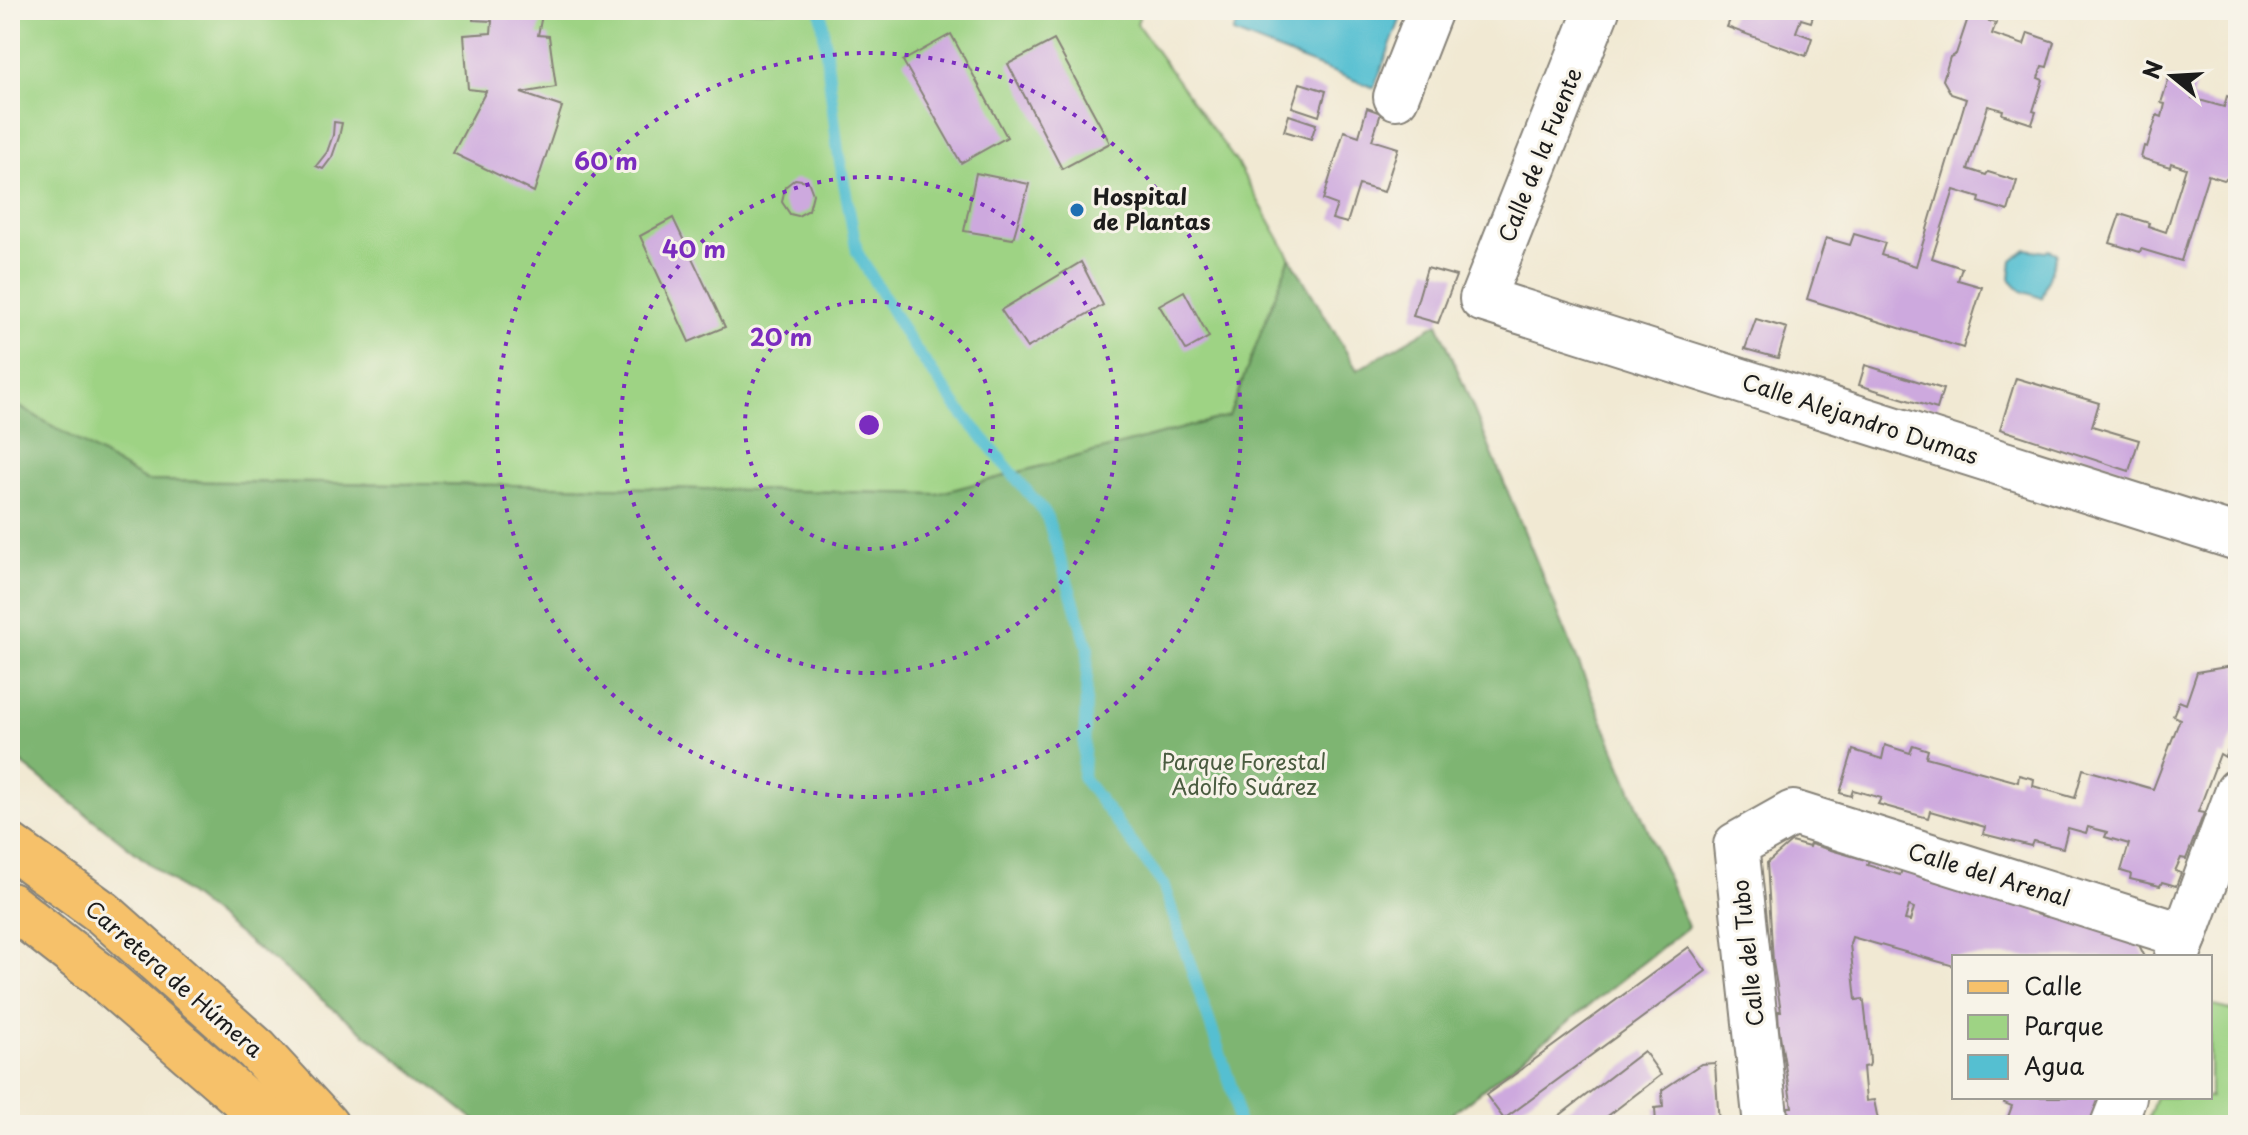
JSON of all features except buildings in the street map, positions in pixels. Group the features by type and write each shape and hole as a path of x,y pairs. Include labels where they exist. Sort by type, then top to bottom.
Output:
{"main road":[{"name":"Carretera de Húmera","path":"10,846 111,920 257,1050 326,1125"},
{"name":"Carretera de Húmera","path":"10,905 101,976 273,1125"}],"street":[{"path":"1396,97 1430,10"},
{"name":"Calle de la Fuente","path":"1482,299 1597,10"},
{"name":"Calle Alejandro Dumas","path":"1482,299 2238,538"},
{"path":"2181,947 2238,791"},
{"name":"Calle del Arenal","path":"1793,813 2181,947"},
{"name":"Calle del Tubo","path":"1766,1125 1736,845 1793,813"},
{"path":"10,924 136,1021 211,1071"},
{"path":"2113,1125 2123,1099"}],"green space":[{"path":"10,10 1141,10 1137,24 1237,163 1290,257 1229,416 937,494 146,481 10,401"},
{"name":"Parque Forestal Adolfo Suárez","path":"1290,257 1357,370 1438,323 1688,927 1438,1125 481,1125 10,754 10,401 146,481 937,494 1229,416"},
{"path":"2212,1006 2237,1012 2238,1125 2146,1125 2155,1099 2212,1099"}],"water":[{"path":"1242,10 1404,10 1374,88 1233,33"},
{"path":"2026,249 2057,253 2042,298 2021,291 2010,279 2012,260"}],"waterway":[{"path":"821,10 838,151 857,252 909,340 958,408 1046,514 1088,647 1083,778 1163,884 1235,1098 1238,1125"}],"place":[{"name":"Hospital de Plantas","path":"1077,210"}]}
